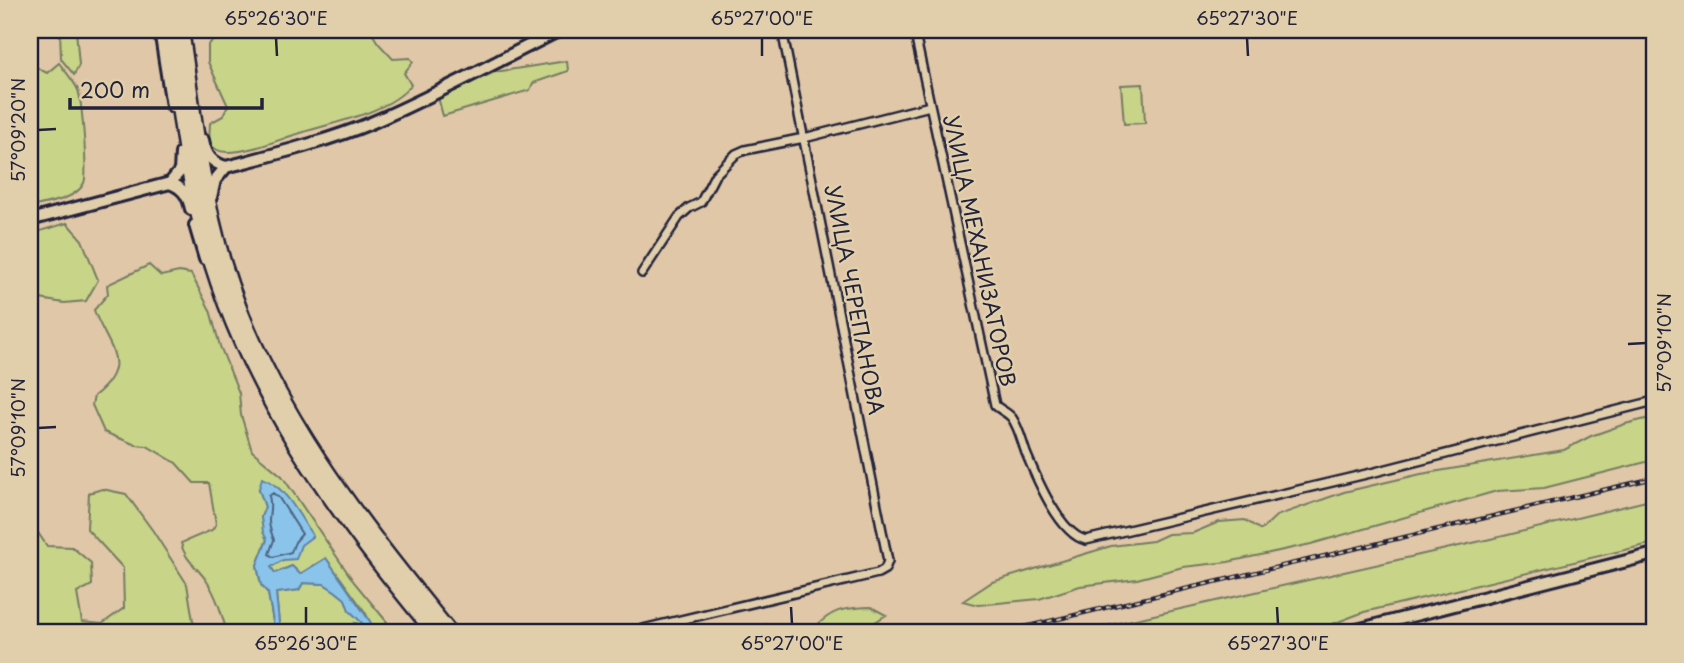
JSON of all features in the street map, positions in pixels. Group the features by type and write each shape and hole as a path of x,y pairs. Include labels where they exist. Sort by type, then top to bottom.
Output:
{"highway":[{"path":"168,30 202,229 221,290 265,391 304,462 358,537 435,633"},
{"path":"181,30 199,152 224,265 255,342 299,430 368,531 450,633"}],"street":[{"path":"30,220 170,183 180,171 182,163 160,30"},
{"path":"224,265 211,198 215,180 226,167 290,150 368,124 424,99 560,30"},
{"name":"УЛИЦА ЧЕРЕПАНОВА","path":"626,633 878,573 885,569 888,561 782,30"},
{"name":"УЛИЦА МЕХАНИЗАТОРОВ","path":"914,30 995,405 1013,419 1032,467 1053,508 1069,532 1078,539 1112,535 1375,472 1654,401"},
{"path":"185,58 194,88 205,150 212,161 226,167"},
{"path":"642,273 679,217 701,202 715,175 736,154 745,149 804,138 930,106"},
{"path":"170,183 179,187 188,198 199,244 221,290"},
{"path":"1345,633 1654,554"}],"green space":[{"path":"60,30 76,30 79,65 74,75 61,59"},
{"path":"237,30 370,30 393,59 410,58 413,62 404,73 411,85 388,103 357,116 252,148 235,152 219,151 209,142 210,123 223,116 228,106 208,62 208,45 219,35"},
{"path":"567,61 568,71 533,83 530,90 443,116 438,97 495,72"},
{"path":"59,63 74,83 80,97 85,153 84,183 68,197 30,207 30,64 47,73"},
{"path":"1143,84 1145,123 1124,124 1121,85"},
{"path":"67,223 82,240 98,280 86,301 64,303 34,298 30,291 30,234"},
{"path":"149,265 161,276 179,272 191,274 210,310 220,346 239,393 241,415 252,451 282,476 354,582 396,633 375,632 365,612 326,558 300,574 292,566 275,573 271,567 283,560 295,511 284,493 259,489 265,507 261,517 267,539 257,565 261,585 268,593 275,633 227,633 213,592 188,558 181,543 212,530 216,524 209,483 194,483 176,463 147,446 136,445 104,432 92,405 94,396 113,374 115,364 111,345 94,310 108,294 107,285"},
{"path":"1654,417 1654,460 1544,488 1497,491 1311,544 1228,562 1183,567 1137,579 1080,586 1039,599 978,605 963,601 992,582 1111,546 1153,541 1168,534 1193,533 1219,522 1245,520 1261,530 1276,516 1344,492 1421,474 1564,450 1591,436"},
{"path":"102,489 126,494 153,531 187,584 195,633 30,633 30,521 47,546 72,547 91,563 92,585 77,593 82,622 102,624 124,608 123,568 87,529 89,493"},
{"path":"1654,499 1654,543 1364,612 1309,633 1074,633 1508,535"},
{"path":"303,583 324,584 335,591 345,599 349,610 367,627 356,623 359,633 280,633 276,593 299,590"},
{"path":"871,607 886,615 858,633 737,633 767,624 811,631 825,618 838,611"}],"water":[{"path":"262,478 271,482 285,495 313,536 301,545 296,559 283,560 271,567 275,573 292,566 300,574 326,558 378,633 359,633 355,623 365,626 349,610 345,599 335,591 324,584 303,583 299,590 276,593 280,633 275,633 268,593 261,585 257,565 267,540 261,517 265,507 259,489"}],"railway":[{"path":"999,633 1654,478"}]}
